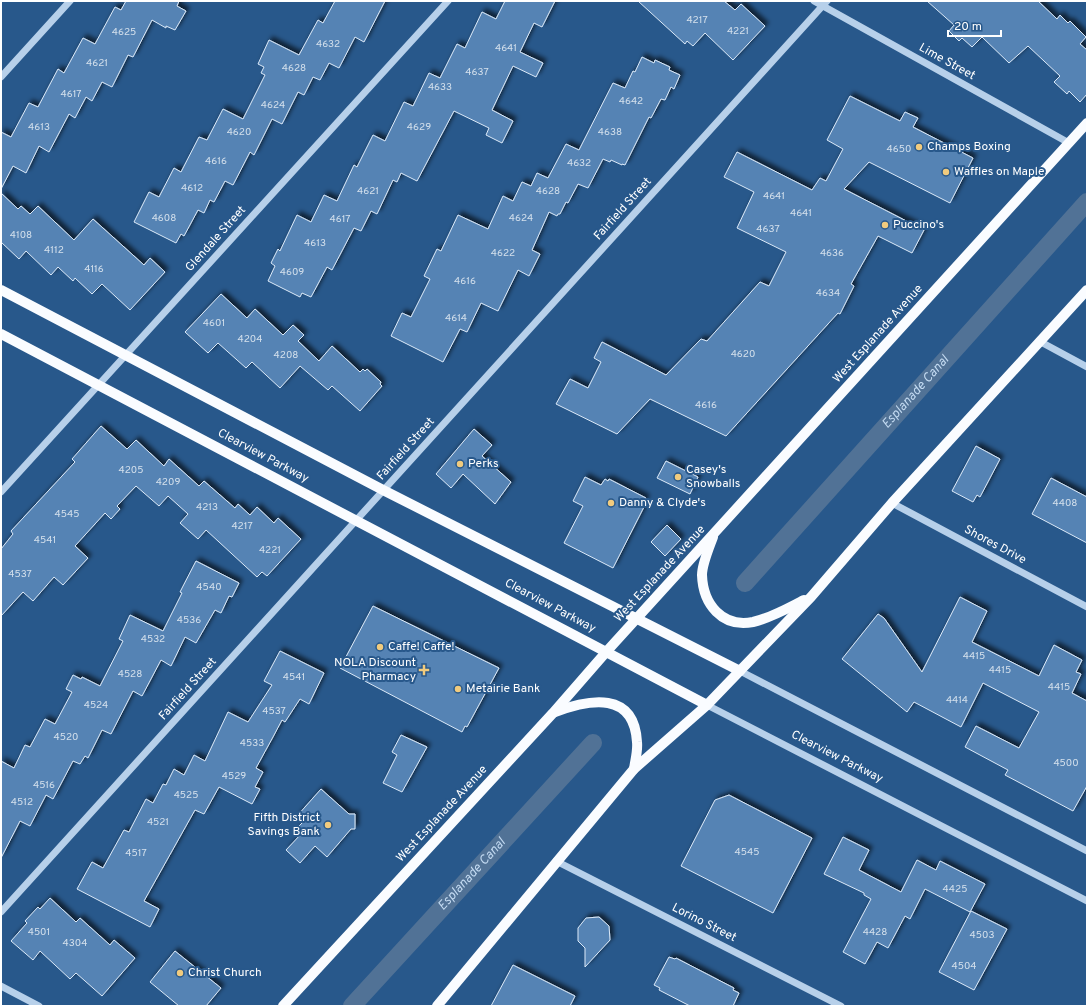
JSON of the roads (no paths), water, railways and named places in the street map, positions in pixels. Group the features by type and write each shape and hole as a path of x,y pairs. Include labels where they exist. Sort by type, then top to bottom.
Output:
{"main road":[{"name":"West Esplanade Avenue","path":"283,1006 553,713 607,651 1087,123"},
{"name":"Clearview Parkway","path":"1,290 383,490 740,671"},
{"path":"437,1006 556,861 634,770 708,705 812,597 892,503 1087,290"},
{"name":"Clearview Parkway","path":"1,334 99,384 708,705"},
{"path":"713,535 702,574 705,593 713,611 732,622 752,622 779,613 812,597"},
{"path":"553,713 573,705 593,701 611,702 626,712 634,724 637,742 634,770"}],"street":[{"path":"1,77 70,1"},
{"name":"Glendale Street","path":"1,492 124,355 448,1"},
{"name":"Lime Street","path":"814,1 825,3 1069,143"},
{"name":"Fairfield Street","path":"1,912 358,520 383,490 825,3"},
{"path":"1040,341 1087,367"},
{"name":"Shores Drive","path":"892,503 1087,607"},
{"name":"Clearview Parkway","path":"740,671 1087,851"},
{"name":"Clearview Parkway","path":"708,705 1087,901"},
{"name":"Lorino Street","path":"556,861 841,1006"},
{"path":"1,986 39,1006"}],"waterway":[{"name":"Esplanade Canal","path":"745,583 1087,202"},
{"name":"Esplanade Canal","path":"352,1006 593,743"}],"place":[{"name":"Champs Boxing","path":"919,147"},
{"name":"Waffles on Maple","path":"946,172"},
{"name":"Puccino's","path":"885,225"},
{"name":"Perks","path":"460,464"},
{"name":"Casey's Snowballs","path":"678,477"},
{"name":"Danny & Clyde's","path":"611,503"},
{"name":"Caffe! Caffe!","path":"380,647"},
{"name":"NOLA Discount Pharmacy","path":"424,670"},
{"name":"Metairie Bank","path":"458,689"},
{"name":"Fifth District Savings Bank","path":"328,825"},
{"name":"Christ Church","path":"180,973"}]}
